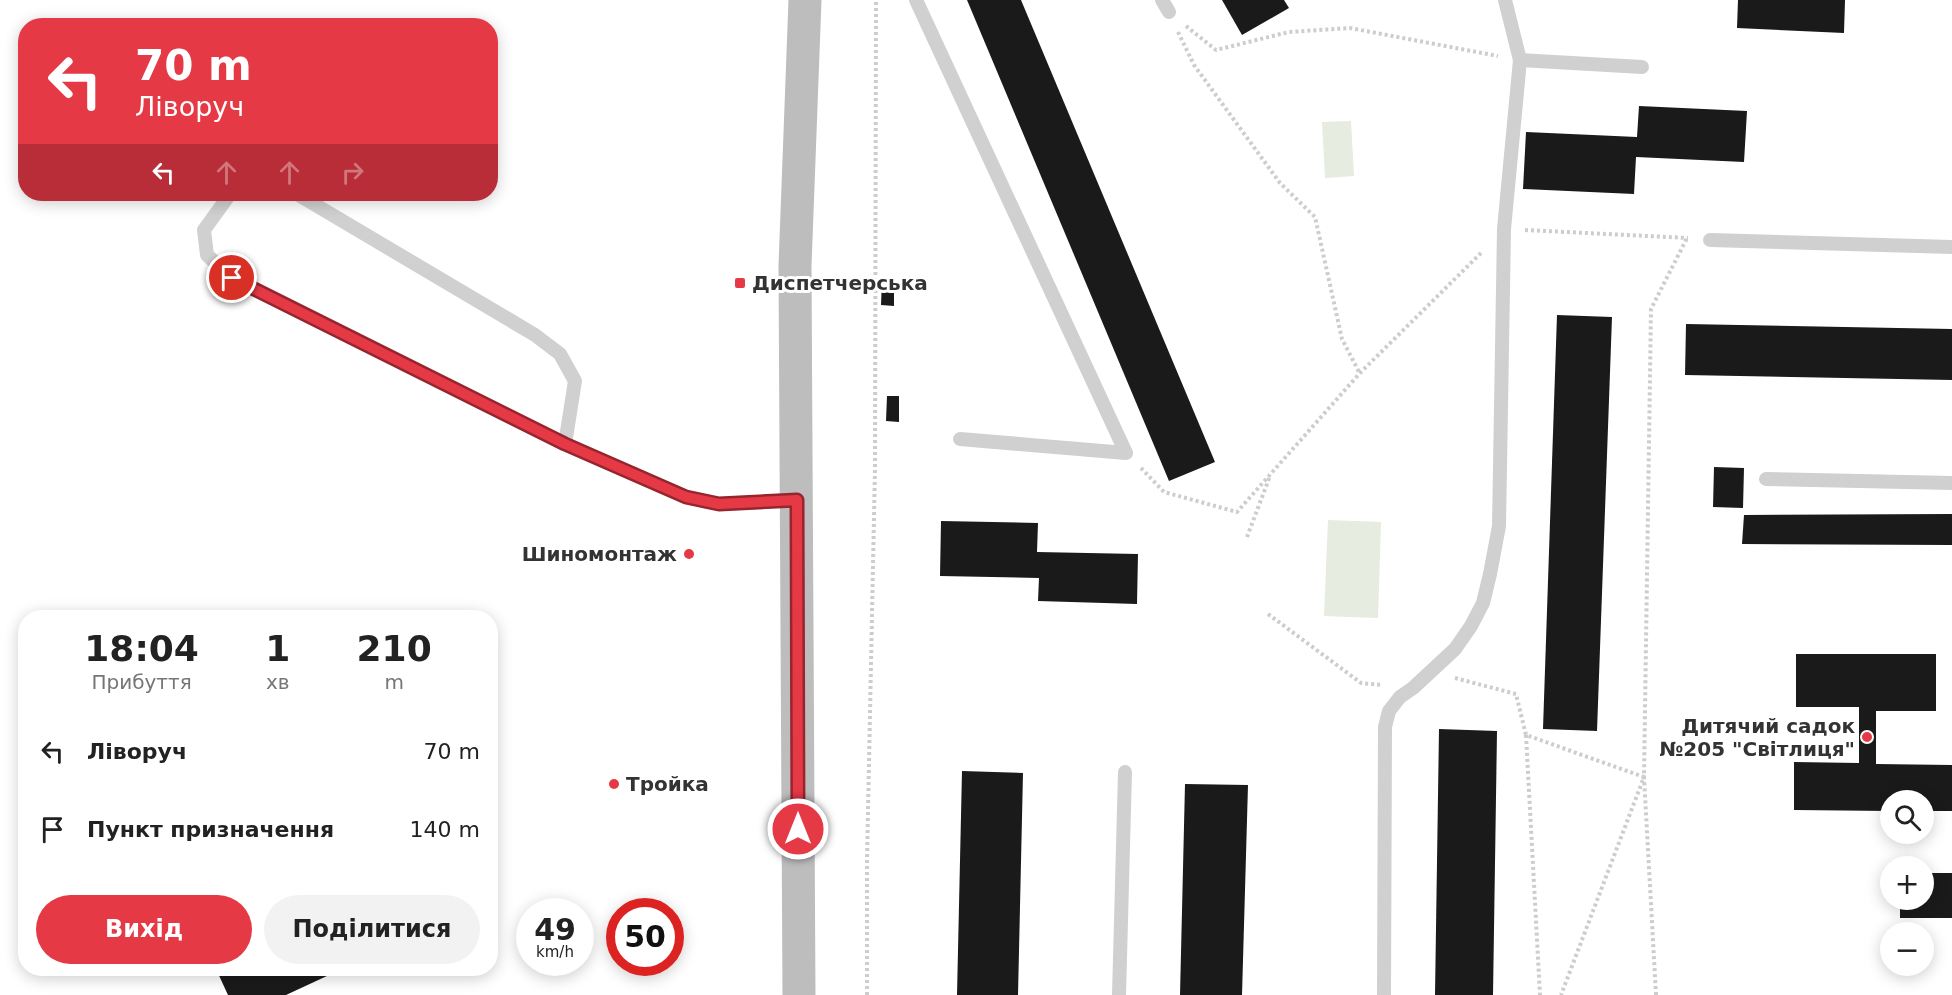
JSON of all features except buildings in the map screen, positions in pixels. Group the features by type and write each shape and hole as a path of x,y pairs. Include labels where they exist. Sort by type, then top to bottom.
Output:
{"main road":[{"path":"799,995 795,267 805,0"}],"lane":[{"path":"915,0 1126,453 960,439"},
{"path":"1384,995 1385,727 1389,711 1400,697 1455,649 1471,626 1483,603 1499,526 1504,229 1520,60 1505,0"},
{"path":"1520,60 1642,67"},
{"path":"225,201 204,230 207,255 232,278 565,444 686,497 719,504 797,500"},
{"path":"309,201 535,335 560,354 575,381 565,444"},
{"path":"1710,240 1952,247"},
{"path":"1766,480 1952,483"},
{"path":"1119,995 1125,772"}],"path":[{"path":"867,995 867,861 875,468 876,0"},
{"path":"1165,6 1216,50 1289,32 1350,28 1520,60"},
{"path":"1165,6 1194,64 1228,112 1280,183 1315,217 1342,339 1360,373"},
{"path":"1126,453 1164,492 1237,512 1360,373 1504,229 1710,240"},
{"path":"1656,995 1644,777 1651,309 1687,238"},
{"path":"1247,537 1271,474"},
{"path":"1268,614 1361,683 1413,688"},
{"path":"1432,671 1516,694 1526,735 1540,995"},
{"path":"1526,735 1644,777"},
{"path":"1561,995 1644,777"}],"shaded area":[{"path":"1351,121 1354,176 1325,178 1322,122"},
{"path":"1328,520 1381,522 1378,618 1324,616"}],"place":[{"name":"Диспетчерська","path":"740,283"},
{"name":"Шиномонтаж","path":"689,554"},
{"name":"Дитячий садок №205 \"Свiтлиця\"","path":"1867,737"},
{"name":"Тройка","path":"614,784"}],"route":[{"path":"232,278 565,444 686,497 719,504 797,500 798,829"}]}
